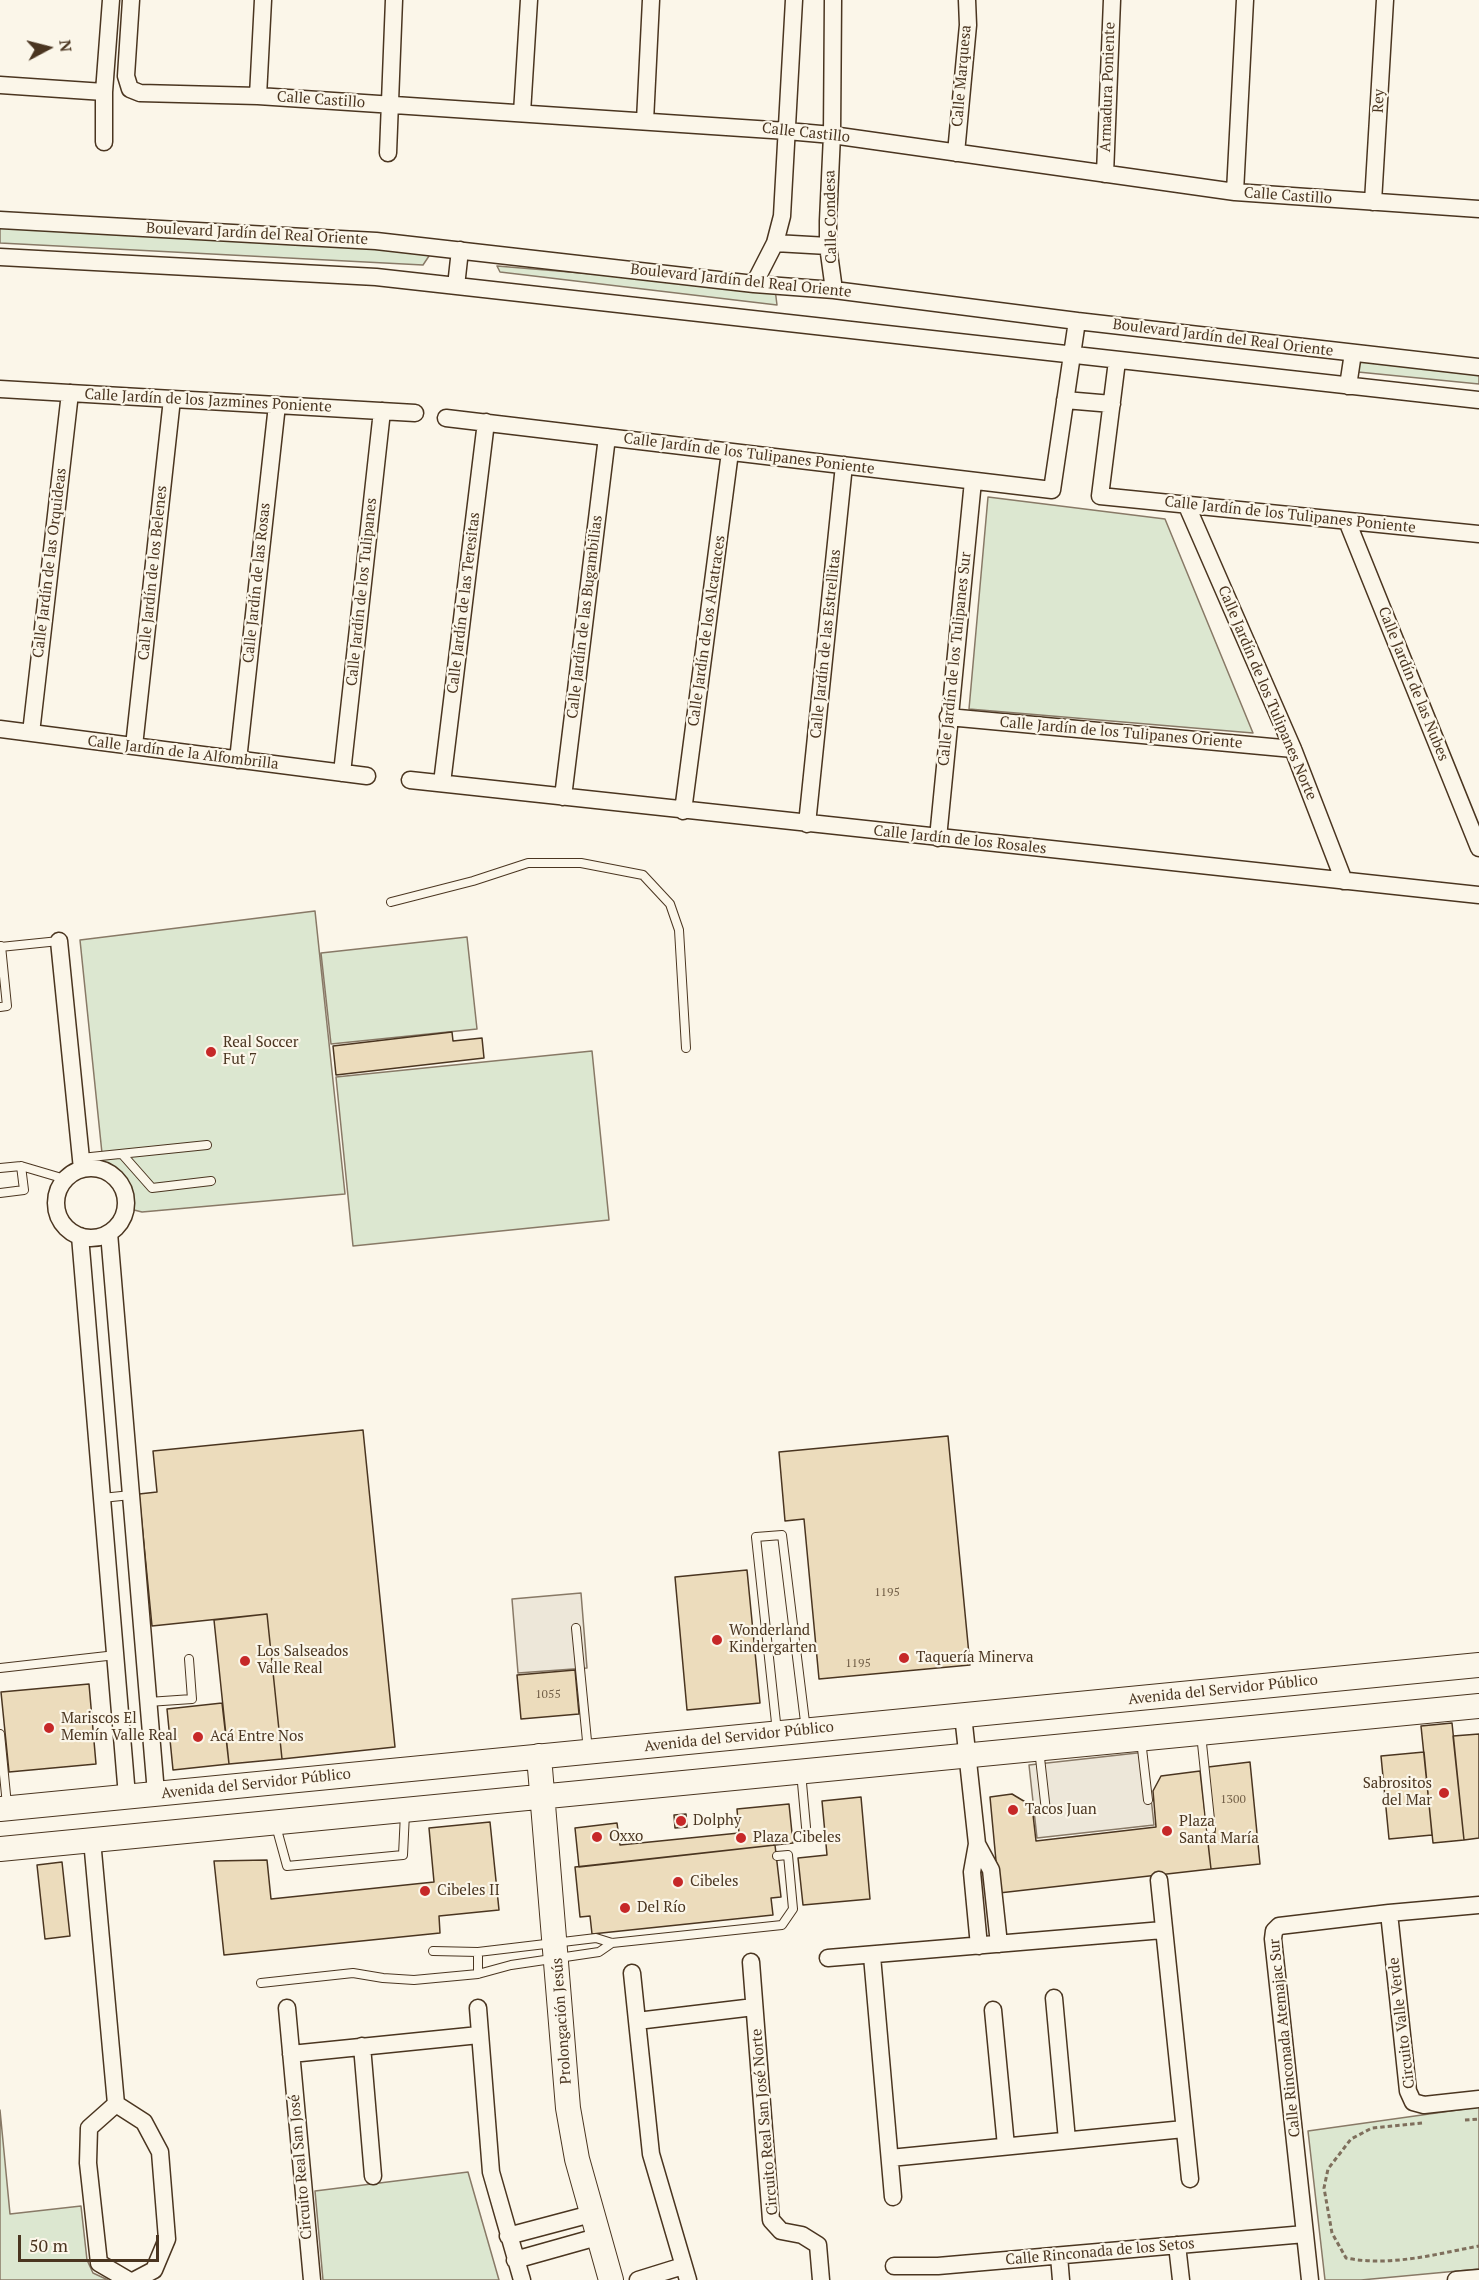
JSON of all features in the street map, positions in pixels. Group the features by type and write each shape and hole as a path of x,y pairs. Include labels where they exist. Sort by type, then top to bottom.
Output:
{"street":[{"path":"104,142 104,92 111,0"},
{"name":"Calle Castillo","path":"130,0 126,76 130,89 140,93 258,96 787,131 832,135 1235,192 1479,209"},
{"path":"258,96 262,0"},
{"path":"388,153 388,104 394,0"},
{"path":"522,113 530,0"},
{"path":"645,121 651,0"},
{"path":"754,284 775,243 782,216 794,0"},
{"name":"Calle Condesa","path":"833,0 828,246 834,290"},
{"name":"Calle Marquesa","path":"956,153 968,25 967,0"},
{"name":"Armadura Poniente","path":"1105,174 1112,0"},
{"path":"1235,192 1245,0"},
{"name":"Rey","path":"1373,202 1385,0"},
{"path":"0,85 104,92"},
{"name":"Boulevard Jardín del Real Oriente","path":"0,220 376,241 754,284 834,290 1077,321 1479,367"},
{"path":"775,243 828,246"},
{"path":"456,286 460,250"},
{"path":"0,257 376,277 1479,400"},
{"path":"1077,321 1065,400 1112,404 1117,361"},
{"path":"1348,386 1353,353"},
{"name":"Calle Jardín de los Jazmines Poniente","path":"0,389 416,413"},
{"name":"Calle Jardín de las Orquideas","path":"31,733 70,393"},
{"name":"Calle Jardín de los Belenes","path":"134,746 172,399"},
{"name":"Calle Jardín de los Tulipanes Poniente","path":"446,418 1052,490 1065,400"},
{"name":"Calle Jardín de los Tulipanes Poniente","path":"1112,404 1100,496 1478,537"},
{"name":"Calle Jardín de las Rosas","path":"237,760 277,405"},
{"name":"Calle Jardín de los Tulipanes","path":"342,773 382,411"},
{"name":"Calle Jardín de las Teresitas","path":"442,783 486,423"},
{"name":"Calle Jardín de las Bugambilias","path":"563,797 607,437"},
{"name":"Calle Jardín de los Alcatraces","path":"683,811 730,452"},
{"name":"Calle Jardín de las Estrellitas","path":"807,824 844,465"},
{"name":"Calle Jardín de los Tulipanes Sur","path":"938,838 948,717 973,481"},
{"name":"Calle Jardín de los Tulipanes Norte","path":"1187,506 1293,749 1344,881"},
{"name":"Calle Jardín de las Nubes","path":"1347,521 1479,848"},
{"name":"Calle Jardín de los Tulipanes Oriente","path":"948,717 1293,749"},
{"name":"Calle Jardín de la Alfombrilla","path":"0,729 367,776"},
{"path":"410,780 442,783"},
{"name":"Calle Jardín de los Rosales","path":"442,783 683,811 1479,895"},
{"path":"59,941 82,1163"},
{"path":"82,1163 102,1169 118,1181 126,1199 123,1219 117,1227 109,1233 90,1238 80,1236 64,1225 59,1217 57,1197 65,1179 82,1163"},
{"path":"109,1233 156,1793"},
{"path":"80,1236 127,1796"},
{"name":"Avenida del Servidor Público","path":"3,1808 1479,1665"},
{"path":"0,1849 1479,1706"},
{"path":"963,1715 977,1844 972,1872 979,1946"},
{"name":"Prolongación Jesús","path":"539,1756 568,2108 577,2159 591,2214 612,2280"},
{"path":"92,1840 116,2104"},
{"path":"977,1844 991,1870 999,1944"},
{"path":"1159,1880 1190,2179"},
{"name":"Calle Rinconada Atemajac Sur","path":"1310,2280 1273,1939 1274,1930 1279,1926 1479,1905"},
{"name":"Circuito Valle Verde","path":"1389,1913 1408,2091 1413,2102 1424,2105 1479,2099"},
{"path":"828,1958 1163,1930"},
{"path":"872,1956 893,2197"},
{"name":"Circuito Real San José Norte","path":"751,1962 771,2220 781,2231 802,2235 818,2245 821,2280"},
{"path":"632,1973 651,2154 685,2273 638,2280"},
{"path":"1054,1998 1067,2140"},
{"name":"Circuito Real San José Norte","path":"637,2020 754,2007"},
{"name":"Circuito Real San José","path":"287,2008 312,2280"},
{"path":"478,2008 491,2172 522,2280"},
{"path":"993,2010 1006,2146"},
{"path":"291,2054 479,2035"},
{"path":"362,2046 373,2175"},
{"path":"116,2104 89,2128 88,2163 99,2263 128,2280"},
{"path":"116,2104 144,2122 160,2152 167,2239 154,2270 135,2280"},
{"path":"890,2158 1184,2129"},
{"path":"508,2236 591,2214"},
{"name":"Calle Rinconada de los Setos","path":"894,2266 939,2273 1059,2256 1305,2234"},
{"path":"515,2260 597,2237"},
{"path":"1177,2245 1180,2280"},
{"path":"1059,2256 1061,2280"},
{"path":"1456,2280 1479,2278"}],"lane":[{"path":"391,902 473,881 528,863 581,863 643,875 670,904 679,930 686,1048"},
{"path":"0,1007 6,1006 1,946 59,941"},
{"path":"82,1163 122,1154 207,1145"},
{"path":"122,1154 152,1188 211,1181"},
{"path":"0,1168 21,1166 65,1179"},
{"path":"0,1193 24,1190 21,1166"},
{"path":"102,1498 131,1495"},
{"path":"777,1733 756,1537 782,1535 806,1730"},
{"path":"576,1628 588,1752"},
{"path":"0,1668 116,1656"},
{"path":"148,1702 192,1699 189,1659"},
{"path":"1201,1733 1211,1829"},
{"path":"0,1734 3,1808"},
{"path":"1141,1739 1148,1800"},
{"path":"1039,1749 1046,1811"},
{"path":"801,1772 806,1827"},
{"path":"275,1822 287,1866 403,1855 405,1810"},
{"path":"261,1983 353,1972 383,1978 414,1980 478,1974 596,1938 612,1943 782,1925 793,1909 788,1855 777,1856"},
{"path":"433,1951 599,1952 612,1943"},
{"path":"478,1952 478,1974"}],"path":[{"path":"1458,2121 1479,2119"},
{"path":"1426,2123 1372,2128 1351,2139 1328,2169 1324,2188 1332,2233 1346,2258 1365,2262 1399,2260 1479,2246"}],"green space":[{"path":"0,226 421,250 429,256 423,265 0,243"},
{"path":"497,266 775,289 777,305 500,272"},
{"path":"1359,356 1479,370 1479,384 1358,372"},
{"path":"988,497 1165,519 1253,733 969,709"},
{"name":"Real Soccer Fut 7","path":"315,911 345,1194 142,1212 134,1210 132,1193 127,1181 103,1163 80,940"},
{"path":"467,937 477,1029 331,1044 321,953"},
{"path":"592,1051 609,1220 353,1246 336,1077"},
{"path":"1479,2107 1479,2269 1361,2280 1325,2280 1308,2131"},
{"path":"0,2110 10,2214 81,2206 87,2260 93,2273 108,2280 0,2280"},
{"path":"468,2172 499,2280 323,2280 315,2191"}],"shaded area":[{"path":"581,1593 587,1668 518,1673 512,1599"},
{"path":"1146,1752 1154,1825 1037,1838 1029,1765"}],"building":[{"path":"452,1032 453,1041 482,1038 484,1058 336,1075 333,1046"},
{"path":"363,1430 395,1747 282,1759 267,1614 152,1626 139,1494 157,1492 153,1451"},
{"path":"948,1436 970,1665 819,1679 804,1519 785,1521 779,1452"},
{"name":"Wonderland Kindergarten","path":"747,1570 760,1703 687,1710 675,1577"},
{"name":"Los Salseados Valle Real","path":"267,1614 282,1759 229,1764 214,1620"},
{"path":"575,1670 579,1714 521,1719 517,1675"},
{"name":"Mariscos El Memín Valle Real","path":"89,1684 96,1764 9,1772 1,1692"},
{"name":"Acá Entre Nos","path":"222,1703 229,1764 173,1770 167,1709"},
{"name":"Sabrositos del Mar","path":"1452,1723 1464,1840 1433,1843 1421,1726"},
{"path":"1479,1734 1479,1838 1464,1840 1453,1736"},
{"path":"1424,1752 1432,1835 1389,1839 1381,1756"},
{"path":"1250,1762 1260,1864 1211,1869 1207,1834 1215,1833 1208,1767"},
{"name":"Plaza Santa María","path":"1200,1771 1211,1869 999,1893 990,1797 1012,1794 1032,1806 1036,1841 1156,1827 1153,1791 1161,1776"},
{"path":"861,1797 870,1899 803,1905 798,1858 827,1855 822,1801"},
{"name":"Plaza Cibeles","path":"789,1804 793,1843 579,1867 575,1828 617,1823 620,1845 739,1833 737,1809"},
{"name":"Dolphy","path":"686,1814 687,1827 675,1828 674,1815"},
{"name":"Cibeles II","path":"490,1822 499,1910 439,1916 440,1933 224,1955 214,1861 267,1860 271,1899 434,1882 429,1828"},
{"name":"Cibeles","path":"775,1845 781,1897 771,1898 773,1915 592,1934 590,1916 580,1917 575,1867"},
{"path":"62,1862 70,1936 45,1939 37,1865"}],"place":[{"name":"Real Soccer Fut 7","path":"211,1052"},
{"name":"Wonderland Kindergarten","path":"717,1640"},
{"name":"Taquería Minerva","path":"904,1658"},
{"name":"Los Salseados Valle Real","path":"245,1661"},
{"name":"Mariscos El Memín Valle Real","path":"49,1728"},
{"name":"Acá Entre Nos","path":"198,1737"},
{"name":"Sabrositos del Mar","path":"1444,1793"},
{"name":"Tacos Juan","path":"1013,1810"},
{"name":"Dolphy","path":"681,1821"},
{"name":"Plaza Santa María","path":"1167,1831"},
{"name":"Oxxo","path":"597,1837"},
{"name":"Plaza Cibeles","path":"741,1838"},
{"name":"Cibeles","path":"678,1882"},
{"name":"Cibeles II","path":"425,1891"},
{"name":"Del Río","path":"625,1908"}]}
